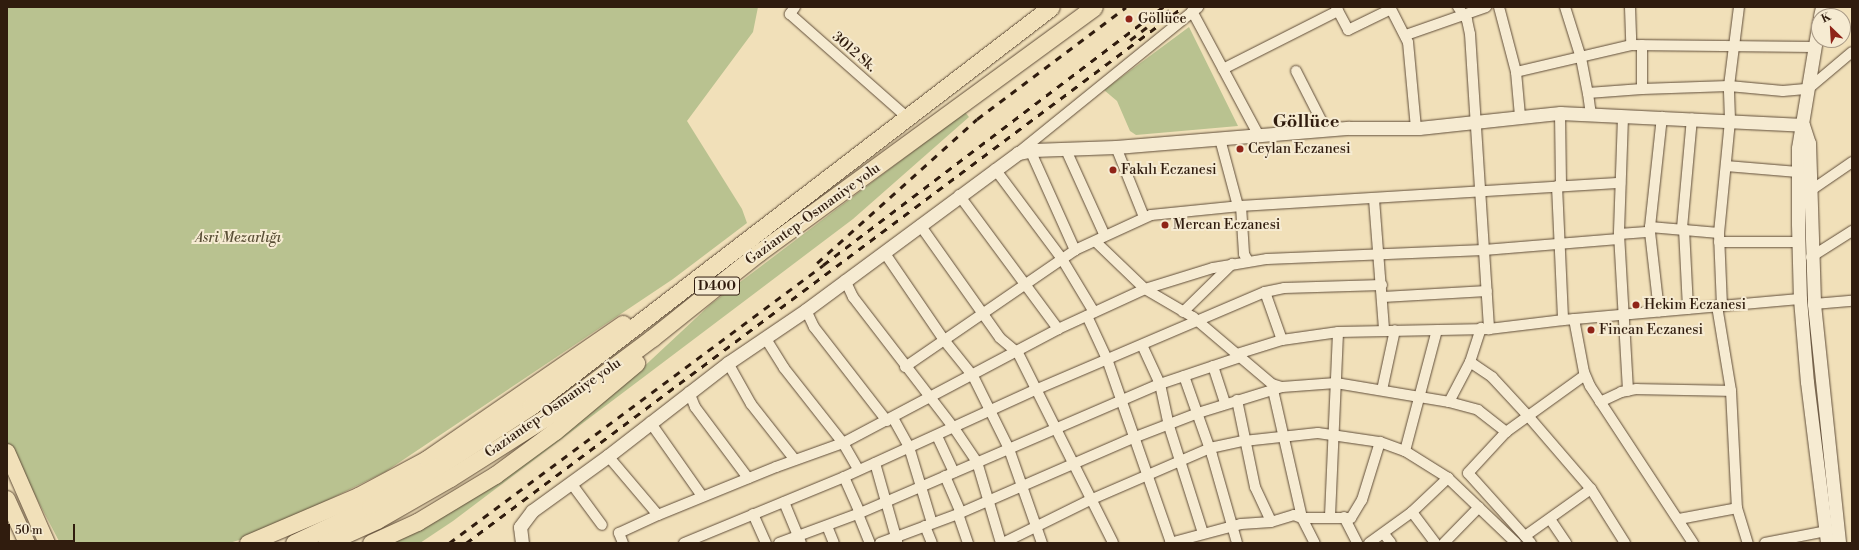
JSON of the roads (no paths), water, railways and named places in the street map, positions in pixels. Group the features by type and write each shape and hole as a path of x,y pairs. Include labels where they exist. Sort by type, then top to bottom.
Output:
{"highway":[{"name":"Gaziantep-Osmaniye yolu","path":"294,543 370,507 449,460 531,406 1051,7"},
{"name":"Gaziantep-Osmaniye yolu","path":"326,543 376,520 450,478 545,418 652,338 758,253 1094,7"},
{"path":"371,543 417,522 494,475 555,431 636,363 758,253"},
{"path":"248,543 358,496 427,459 495,414 599,339 699,278"}],"main road":[{"path":"7,452 48,543"},
{"path":"7,499 27,543"}],"street":[{"name":"3012 Sk.","path":"795,7 790,14 906,117"},
{"path":"1406,34 1460,10 1486,7"},
{"path":"1499,7 1516,72 1520,116"},
{"path":"1565,7 1581,58 1591,115"},
{"path":"1630,7 1631,45"},
{"path":"1739,7 1729,86 1730,120 1719,237 1719,306 1731,391 1738,508 1748,543"},
{"path":"522,543 520,527 525,519 728,363 766,339 806,310 995,169 1024,152 1195,9 1223,70 1259,136"},
{"path":"1223,70 1337,9 1348,30 1378,10 1391,9 1406,34 1416,128"},
{"path":"1449,402 1470,362 1485,328 1487,291 1477,121 1470,34 1460,10"},
{"path":"1516,72 1581,58 1631,45 1735,44 1811,47"},
{"path":"1642,45 1642,88"},
{"path":"1765,543 1827,537 1800,299 1798,148 1803,125 1814,48"},
{"path":"1588,93 1642,88 1729,86 1783,91 1808,90 1852,52"},
{"path":"1296,71 1326,130"},
{"path":"1024,152 1116,148 1326,130 1416,128 1560,113 1622,117 1692,118 1803,125"},
{"path":"1560,113 1559,243 1563,320"},
{"path":"1622,117 1619,237 1628,391"},
{"path":"1659,311 1650,230 1662,117"},
{"path":"1688,309 1683,228 1692,118"},
{"path":"1803,125 1809,143 1811,258 1814,304 1839,543"},
{"path":"1220,139 1240,206 1244,254 1248,261"},
{"path":"1116,148 1144,218"},
{"path":"1066,150 1105,236"},
{"path":"1024,152 1075,250"},
{"path":"1810,191 1852,162"},
{"path":"1726,166 1798,172"},
{"path":"995,169 1062,259 1091,314 1133,438 1171,543 1203,533 1231,527 1271,522 1294,515 1302,518 1330,516 1351,518 1362,500 1380,442"},
{"path":"905,367 985,314 1075,250 1096,242 1105,236 1151,214 1240,206 1620,183"},
{"path":"959,195 1058,330"},
{"path":"1374,199 1380,253 1384,329"},
{"path":"920,224 985,314 1000,338 1018,353 1071,464 1113,543"},
{"path":"623,543 619,534 658,515 748,478 843,443 1018,353 1058,330 1145,289 1232,264 1248,261 1380,253 1484,250 1619,237 1650,230 1683,228 1719,237 1799,242"},
{"path":"1811,258 1852,231"},
{"path":"1096,242 1145,289 1198,322 1277,389 1284,436 1302,518 1315,543"},
{"path":"884,252 944,340 973,376 1008,449 1034,527 1042,543"},
{"path":"1183,312 1232,264"},
{"path":"845,280 853,297 905,367 932,398 977,462 1002,543 1090,500 1147,476 1179,460 1210,448 1244,441 1318,433 1380,442 1405,452 1448,478 1516,543"},
{"path":"684,543 844,477 858,469 937,436 1035,390 1198,322 1265,292 1284,288 1382,285"},
{"path":"1383,297 1487,291"},
{"path":"1265,292 1282,340"},
{"path":"779,543 800,539 827,526 1160,384 1282,340 1338,332 1384,329 1437,330 1485,328 1800,299"},
{"path":"1814,304 1852,301"},
{"path":"806,310 814,327 890,420 909,447 921,487 932,543"},
{"path":"1574,319 1585,375 1600,402 1679,519 1693,543"},
{"path":"1382,390 1395,330"},
{"path":"1405,452 1437,330"},
{"path":"1330,516 1335,435 1338,332"},
{"path":"766,339 784,368 843,443 858,469"},
{"path":"1142,345 1160,384 1169,426 1203,533"},
{"path":"1470,362 1492,377 1529,417 1591,489 1625,543"},
{"path":"728,363 751,404 795,460"},
{"path":"1213,366 1225,404"},
{"path":"1585,375 1529,417 1506,432 1468,473 1528,540 1550,518 1591,489"},
{"path":"1184,376 1210,448 1231,527 1237,543"},
{"path":"880,543 897,540 928,524 960,513 1020,488 1071,464 1133,438 1169,426 1198,413 1277,389 1336,383 1449,402 1478,410 1506,432"},
{"path":"1600,402 1628,391 1731,391"},
{"path":"689,392 694,407 748,478"},
{"path":"1237,400 1244,441 1255,487 1271,522"},
{"path":"650,422 702,496"},
{"path":"937,436 950,474 968,543"},
{"path":"608,456 658,515"},
{"path":"875,463 897,540"},
{"path":"844,477 870,543"},
{"path":"1369,543 1384,534 1412,512 1448,478"},
{"path":"571,483 602,525"},
{"path":"784,502 800,539"},
{"path":"1444,543 1479,507"},
{"path":"1679,519 1738,508"},
{"path":"1412,512 1434,543"},
{"path":"753,514 766,543"},
{"path":"1344,517 1357,543"},
{"path":"1550,518 1566,543"},
{"path":"827,526 834,543"},
{"path":"1384,534 1391,543"}],"railway":[{"path":"817,263 977,119 1126,7"},
{"path":"449,543 823,265 1163,7"},
{"path":"1130,40 1173,7"},
{"path":"466,543 1183,7"}],"place":[{"name":"Göllüce","path":"1129,19"},
{"name":"Ceylan Eczanesi","path":"1240,149"},
{"name":"Fakılı Eczanesi","path":"1113,170"},
{"name":"Mercan Eczanesi","path":"1165,225"},
{"name":"Hekim Eczanesi","path":"1636,305"},
{"name":"Fincan Eczanesi","path":"1591,330"}],"district":[{"name":"Göllüce","path":"1306,122"}],"park label":[{"name":"Asri Mezarlığı","path":"238,238"}]}
